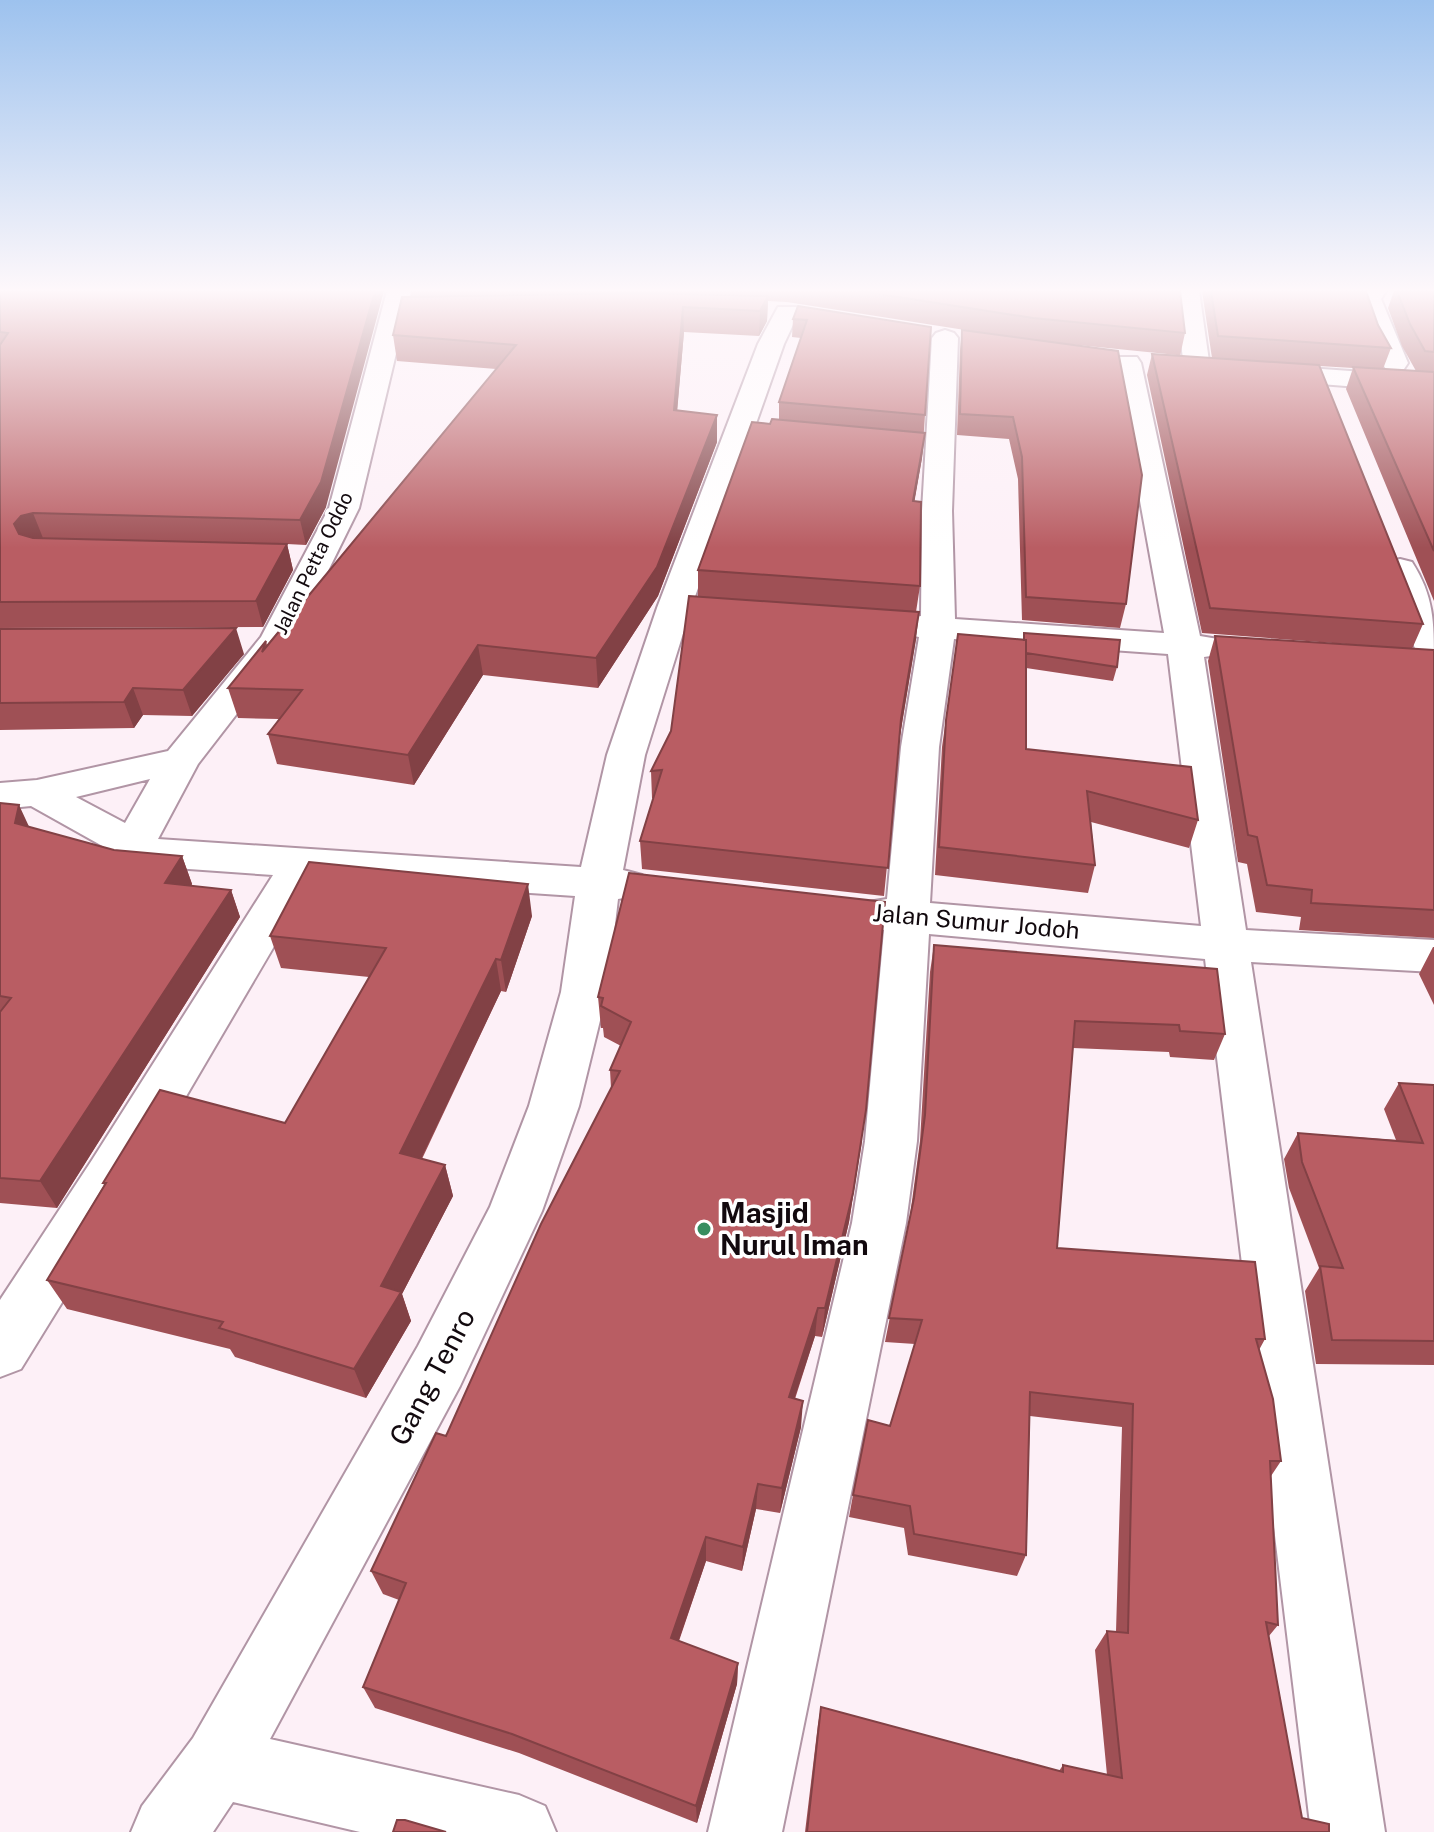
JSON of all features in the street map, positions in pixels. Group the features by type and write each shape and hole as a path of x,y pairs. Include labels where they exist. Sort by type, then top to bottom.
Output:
{"street":[{"name":"Jalan Petta Oddo","path":"139,846 137,838 181,760 277,640 301,558 344,508 385,376"},
{"name":"Gang Tenro","path":"168,1832 218,1763 439,1366 515,1211 554,1106 584,992 599,882 626,755 688,609 756,431 765,376"},
{"path":"745,1832 879,1223 891,1141 920,747 938,628 924,447 938,376"},
{"path":"1140,376 1184,644 1228,945 1348,1832"},
{"path":"1262,376 1329,391 1406,383 1434,385"},
{"path":"1403,376 1406,383"},
{"path":"1389,544 1424,659"},
{"path":"881,624 1246,649"},
{"path":"231,641 277,640"},
{"path":"18,794 181,760"},
{"path":"18,794 139,846 146,852 599,882 671,890"},
{"path":"0,1350 111,1176 301,864"},
{"name":"Jalan Sumur Jodoh","path":"833,908 1228,945 1434,956"},
{"path":"218,1763 519,1832"}],"building":[{"path":"0,376 351,376 321,482 300,520 33,513 21,516 14,524 19,534 33,538 287,544 256,601 0,602"},
{"path":"490,376 677,376 674,410 717,415 657,567 596,658 478,645 408,755 268,734 302,690 228,688 266,641 262,652"},
{"path":"788,376 928,376 925,415 779,402"},
{"path":"961,376 1123,376 1142,475 1126,604 1026,597 1022,457 1013,417 960,414"},
{"path":"1157,376 1324,376 1423,624 1210,608"},
{"path":"1357,376 1434,376 1434,551"},
{"path":"772,419 925,433 913,501 921,502 920,586 698,570 752,422 770,424"},
{"path":"689,596 919,612 901,719 888,868 640,841 662,770 651,771 671,731"},
{"path":"236,628 183,690 133,688 124,702 0,703 0,629"},
{"path":"1024,633 1120,640 1117,667 1026,653"},
{"path":"958,634 1026,640 1026,749 1191,767 1198,820 1087,791 1095,865 939,847 946,720"},
{"path":"1215,636 1434,650 1434,910 1311,903 1312,890 1267,885 1257,837 1248,835"},
{"path":"0,803 19,805 15,823 114,850 182,856 165,883 231,890 40,1181 0,1178 0,1012 11,998 0,996"},
{"path":"309,862 528,884 501,960 496,959 400,1153 445,1165 381,1286 401,1292 354,1369 219,1328 223,1322 47,1280 160,1090 285,1123 386,948 270,936"},
{"path":"629,873 885,902 866,1110 853,1193 825,1308 818,1308 789,1397 803,1401 782,1488 758,1484 743,1547 706,1537 671,1638 738,1663 696,1806 512,1734 363,1687 406,1583 371,1571 436,1433 446,1436 541,1224 620,1071 610,1070 631,1022 601,1006 603,998 598,997"},
{"path":"934,945 1217,969 1225,1034 1180,1031 1179,1025 1075,1021 1057,1248 1255,1262 1265,1339 1256,1339 1273,1399 1281,1461 1270,1461 1278,1625 1266,1622 1302,1818 1329,1824 1329,1832 807,1832 821,1707 1063,1772 1063,1765 1122,1778 1107,1631 1128,1633 1133,1404 1030,1392 1026,1555 914,1534 910,1506 853,1495 868,1420 890,1426 922,1320 889,1318 914,1198 925,1115"},
{"path":"1399,1083 1434,1085 1434,1341 1332,1340 1320,1266 1343,1268 1302,1162 1298,1133 1423,1143"},
{"path":"397,1820 405,1820 446,1832 393,1832"}],"place":[{"name":"Masjid Nurul Iman","path":"704,1229"}]}
